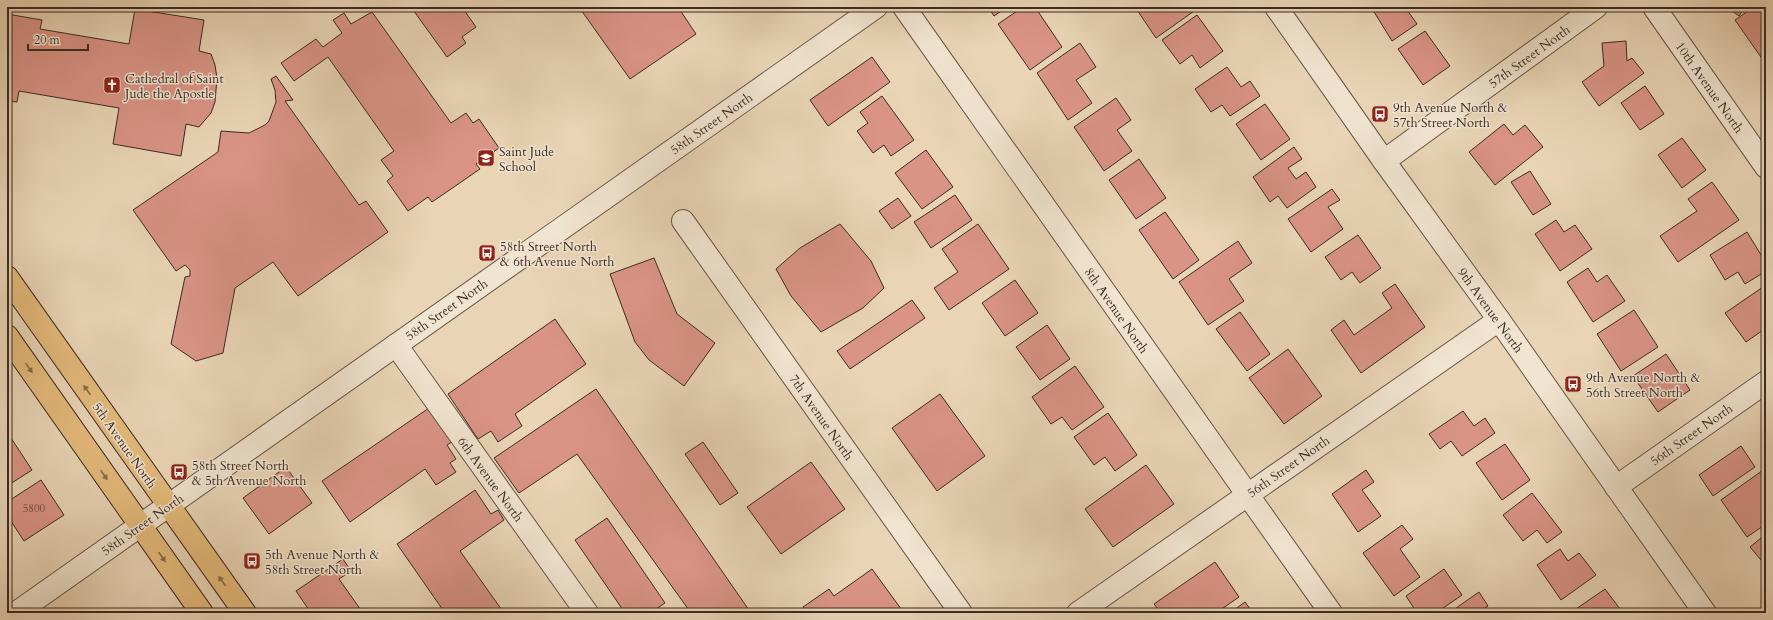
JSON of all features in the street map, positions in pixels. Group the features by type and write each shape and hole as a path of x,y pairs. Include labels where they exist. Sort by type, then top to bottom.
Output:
{"main road":[{"name":"5th Avenue North","path":"7,277 245,613"},
{"path":"7,336 202,613"}],"street":[{"name":"58th Street North","path":"16,613 876,7"},
{"name":"8th Avenue North","path":"904,7 1331,613"},
{"name":"9th Avenue North","path":"1276,7 1705,613"},
{"name":"57th Street North","path":"1384,161 1596,7"},
{"name":"10th Avenue North","path":"1654,7 1766,167"},
{"name":"7th Avenue North","path":"683,221 961,613"},
{"name":"56th Street North","path":"1078,613 1499,320"},
{"name":"6th Avenue North","path":"396,345 587,613"},
{"name":"56th Street North","path":"1616,487 1766,382"}],"building":[{"path":"411,7 462,7 476,27 462,37 466,43 447,57"},
{"path":"579,7 678,7 696,34 630,79"},
{"path":"988,7 1007,7 994,16"},
{"path":"1023,7 1035,7 1062,47 1030,70 998,24"},
{"path":"1135,7 1195,7 1197,9 1156,38"},
{"path":"1371,7 1405,7 1417,24 1392,41"},
{"path":"1727,7 1745,7 1739,16"},
{"path":"1754,7 1766,7 1766,58 1763,60 1735,20"},
{"name":"Cathedral of Saint Jude the Apostle","path":"135,9 204,20 199,51 211,54 215,65 217,78 215,102 211,113 199,127 186,124 181,156 113,144 119,108 19,91 17,102 7,101 7,14 42,20 40,29 129,44"},
{"path":"372,12 451,123 466,113 473,123 479,119 499,148 476,164 480,169 432,202 428,197 408,211 387,181 393,176 381,160 394,151 328,57 294,81 281,63 316,39 323,47 342,33 333,20 344,13 351,24"},
{"path":"1197,15 1223,51 1200,68 1192,55 1180,64 1162,40"},
{"path":"1425,31 1450,66 1423,85 1398,49"},
{"path":"1626,41 1627,61 1632,58 1644,73 1599,106 1582,82 1604,66 1602,43"},
{"path":"1080,43 1096,67 1076,80 1092,103 1068,120 1037,73"},
{"path":"872,57 890,82 828,126 810,100"},
{"path":"1227,67 1241,87 1250,81 1260,96 1230,116 1222,105 1211,112 1195,89"},
{"path":"276,76 293,100 285,101 359,205 366,201 388,232 298,296 273,262 235,288 223,353 196,361 171,344 185,277 190,276 190,270 185,265 176,271 133,210 218,152 221,131 249,133 265,125 269,121 276,102 275,90 271,79"},
{"path":"1645,86 1664,114 1640,130 1621,103"},
{"path":"882,96 914,140 891,156 884,145 873,153 857,131 868,123 860,112"},
{"path":"1116,98 1131,120 1117,130 1132,151 1104,171 1074,127"},
{"path":"1265,104 1290,139 1261,160 1236,124"},
{"path":"1504,124 1513,135 1525,125 1543,147 1495,185 1469,152"},
{"path":"1682,138 1706,170 1682,188 1658,155"},
{"path":"1294,147 1302,159 1288,168 1296,179 1306,172 1316,187 1287,208 1278,196 1270,202 1253,177"},
{"path":"926,150 953,187 922,209 895,173"},
{"path":"1139,159 1166,198 1136,219 1109,180"},
{"path":"1530,171 1551,204 1533,215 1511,182"},
{"path":"1712,182 1739,220 1678,262 1660,236 1697,211 1688,199"},
{"path":"1332,189 1340,200 1328,207 1343,229 1311,252 1288,219"},
{"path":"955,195 972,220 931,248 914,222"},
{"path":"898,198 911,216 892,229 879,211"},
{"path":"1165,212 1199,260 1173,279 1139,230"},
{"path":"1556,220 1564,232 1575,225 1592,249 1560,271 1535,234"},
{"path":"840,224 871,261 884,288 863,308 821,332 791,296 776,269 800,248"},
{"path":"978,224 1009,269 949,310 934,288 958,272 942,249"},
{"path":"1747,232 1766,263 1766,271 1745,284 1738,272 1725,280 1710,255"},
{"path":"1358,235 1381,268 1360,283 1352,272 1341,280 1325,257"},
{"path":"1238,241 1252,263 1229,279 1244,301 1208,325 1179,282"},
{"path":"654,258 677,314 715,343 684,386 649,360 635,342 610,274"},
{"path":"1588,268 1597,282 1607,275 1625,301 1593,322 1567,282"},
{"path":"1015,280 1038,313 1005,336 982,303"},
{"path":"1395,284 1425,327 1361,373 1331,330 1344,320 1354,335 1392,308 1382,293"},
{"path":"1766,285 1766,328 1746,342 1725,313"},
{"path":"912,300 925,318 850,369 837,351"},
{"path":"1634,310 1658,347 1621,371 1597,334"},
{"path":"1240,312 1270,354 1247,371 1216,329"},
{"path":"555,319 586,364 515,414 522,426 498,442 491,431 478,439 448,394"},
{"path":"1047,325 1070,359 1040,380 1016,347"},
{"path":"1288,349 1322,396 1284,424 1249,378"},
{"path":"1666,354 1690,390 1658,412 1633,376"},
{"path":"1075,366 1104,407 1072,430 1062,417 1051,424 1032,397"},
{"path":"596,389 751,613 691,613 577,454 519,493 494,458"},
{"path":"940,394 985,456 937,491 892,428"},
{"path":"432,406 455,440 447,445 456,459 450,463 456,472 436,485 425,469 350,522 322,481"},
{"path":"1463,411 1474,426 1485,418 1495,433 1462,456 1451,441 1440,449 1429,434"},
{"path":"1108,413 1137,455 1115,471 1105,457 1094,465 1074,437"},
{"path":"9,435 32,470 7,486 7,436"},
{"path":"703,442 738,493 720,505 685,454"},
{"path":"1505,444 1530,480 1502,500 1476,463"},
{"path":"1741,446 1755,467 1713,496 1699,475"},
{"path":"811,462 845,509 781,554 747,507"},
{"path":"1146,465 1174,504 1113,547 1085,509"},
{"path":"286,467 312,503 269,534 243,498"},
{"path":"1766,468 1766,524 1747,537 1721,500"},
{"path":"1366,470 1374,482 1362,490 1381,516 1358,532 1332,494"},
{"path":"41,480 64,515 24,541 7,515 7,502"},
{"path":"475,490 491,514 498,510 504,520 460,551 504,613 445,613 397,544"},
{"path":"1532,493 1562,532 1547,543 1537,530 1523,541 1503,515"},
{"path":"607,518 665,603 650,613 625,613 575,540"},
{"path":"1402,525 1413,539 1400,549 1420,577 1394,596 1363,553"},
{"path":"1766,534 1766,566 1750,547"},
{"path":"1560,549 1568,561 1579,553 1596,575 1561,600 1537,565"},
{"path":"343,559 351,571 339,579 363,613 311,613 296,591"},
{"path":"1215,562 1239,597 1216,613 1161,613 1154,604"},
{"path":"872,569 904,613 807,613 803,607 829,589 834,596"},
{"path":"1444,569 1462,595 1436,613 1417,613 1406,596"},
{"path":"1605,589 1623,613 1579,613 1576,609"},
{"path":"1479,592 1488,606 1478,613 1449,613"},
{"path":"1245,602 1253,613 1230,613"}],"place":[{"name":"Cathedral of Saint Jude the Apostle","path":"112,85"},
{"name":"9th Avenue North & 57th Street North","path":"1380,114"},
{"name":"Saint Jude School","path":"486,158"},
{"name":"58th Street North & 6th Avenue North","path":"487,253"},
{"name":"9th Avenue North & 56th Street North","path":"1573,384"},
{"name":"58th Street North & 5th Avenue North","path":"179,472"},
{"name":"5th Avenue North & 58th Street North","path":"252,561"}]}
